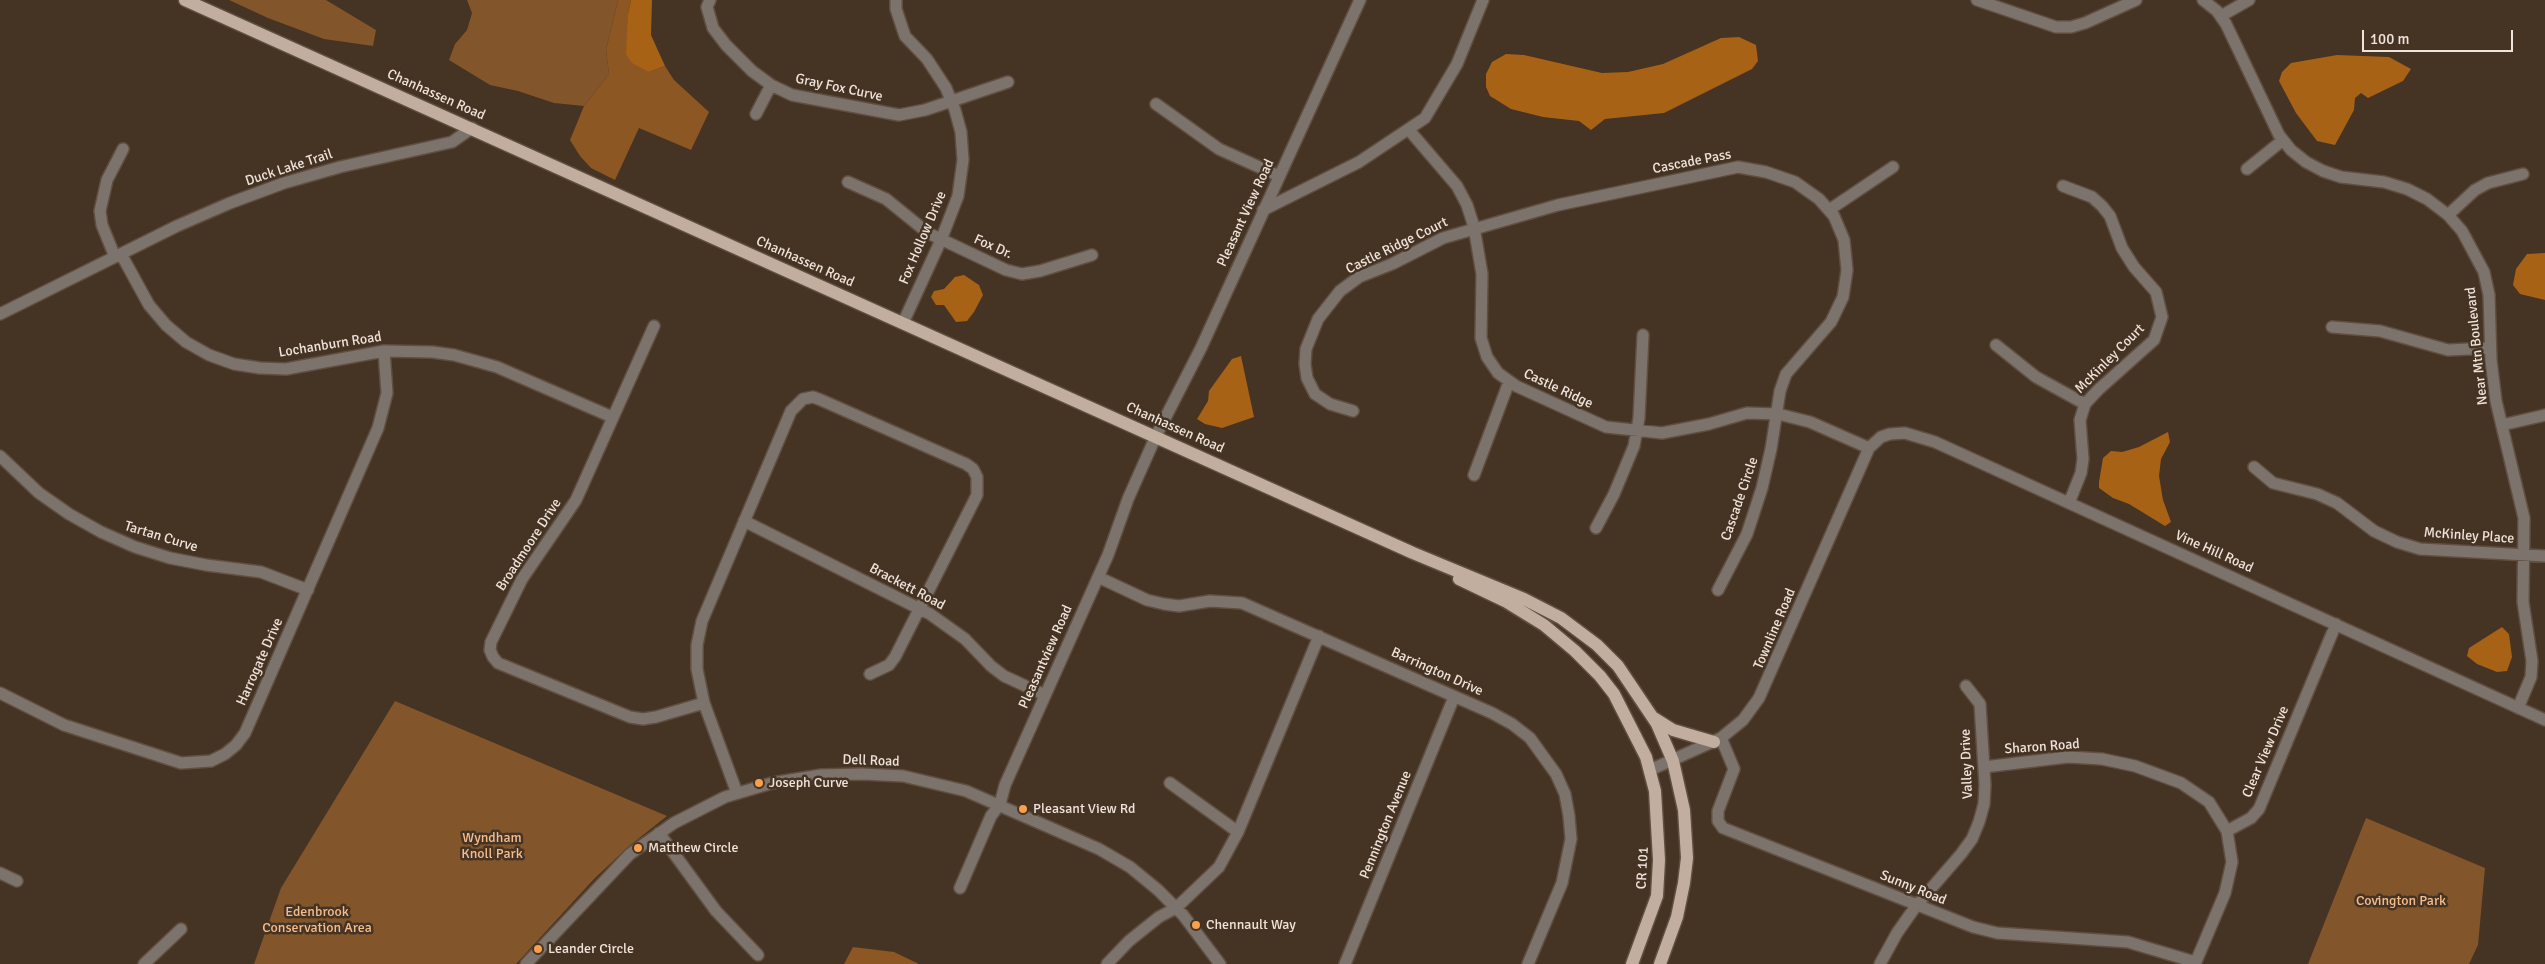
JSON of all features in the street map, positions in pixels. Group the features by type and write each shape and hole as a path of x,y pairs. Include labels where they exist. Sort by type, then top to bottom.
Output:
{"main road":[{"name":"Chanhassen Road","path":"184,0 1413,553"},
{"path":"1413,553 1481,580 1561,618 1597,645 1618,666 1654,718 1673,761 1684,810 1686,858 1678,917 1660,964"},
{"name":"CR 101","path":"1413,553 1544,624 1600,676 1614,694 1630,722 1650,770 1656,791 1659,826 1657,896 1632,964"},
{"path":"1654,718 1673,730 1718,740"}],"street":[{"name":"Gray Fox Curve","path":"710,0 707,7 713,28 726,46 752,71 771,85 792,95 899,115 925,110 1008,82"},
{"name":"Fox Hollow Drive","path":"896,0 896,9 905,36 927,60 951,100 961,132 963,160 958,196 941,240 903,323"},
{"name":"Pleasant View Road","path":"1156,436 1201,348 1360,0"},
{"path":"1263,210 1359,162 1425,118 1440,96 1457,64 1483,0"},
{"path":"1977,0 2056,27 2071,27 2136,0"},
{"name":"Near Mtn Boulevard","path":"2203,0 2221,16 2283,140 2306,162 2323,171 2341,177 2384,182 2407,189 2427,199 2448,216 2462,231 2484,272 2489,295 2490,348 2502,425 2524,518 2523,602 2532,662 2531,677 2518,708"},
{"path":"2221,16 2249,0"},
{"path":"756,114 771,85"},
{"path":"1156,104 1219,149 1279,176"},
{"name":"Duck Lake Trail","path":"0,314 230,203 284,183 340,166 452,142 472,128"},
{"name":"Castle Ridge","path":"1409,130 1458,186 1474,227 1482,274 1481,338 1487,357 1498,373 1509,382 1606,427 1637,432 1662,433 1709,424 1747,413 1778,414 1810,422 1869,448"},
{"path":"2247,168 2283,140"},
{"name":"Lochanburn Road","path":"123,149 107,180 100,211 102,225 118,256 149,305 166,325 186,342 209,355 234,364 286,369 384,351 432,352 475,360 515,374 612,417"},
{"name":"Cascade Pass","path":"1474,227 1558,205 1738,167 1766,172 1795,182 1819,199 1834,216 1844,240 1847,270 1843,297 1831,322 1786,374 1780,392 1778,414"},
{"path":"1829,210 1893,167"},
{"path":"2448,216 2475,190 2502,178 2523,174"},
{"name":"Fox Dr.","path":"848,182 886,199 928,233 1006,270 1022,274 1040,271 1092,255"},
{"name":"McKinley Court","path":"2063,186 2092,197 2110,216 2126,254 2156,292 2161,304 2162,317 2154,340 2085,404 2080,427 2083,459 2081,473 2069,503"},
{"name":"Castle Ridge Court","path":"1353,411 1330,404 1315,394 1307,378 1306,349 1312,332 1326,306 1340,291 1360,277 1443,238 1474,227"},
{"name":"Broadmoore Drive","path":"654,326 576,500 522,579 491,642 490,650 498,662 630,717 643,719 656,717 704,703"},
{"path":"2332,327 2380,331 2448,350 2490,348"},
{"path":"1596,528 1614,494 1634,446 1642,377 1643,335"},
{"path":"1996,345 2036,377 2085,404"},
{"name":"Harrogate Drive","path":"0,693 28,708 101,738 181,763 211,761 225,754 245,733 384,411 387,393 384,351"},
{"path":"1474,475 1509,382"},
{"path":"737,793 704,703 697,668 697,645 702,621 744,520 791,411 803,399 813,397 821,400 966,464 973,469 977,477 977,495 889,665 870,674"},
{"name":"Cascade Circle","path":"1718,590 1747,534 1762,488 1778,414"},
{"path":"2502,425 2545,415"},
{"name":"Vine Hill Road","path":"1869,448 1881,437 1890,434 1919,436 2545,720"},
{"name":"Pleasantview Road","path":"960,888 991,816 1000,804 1005,785 1098,578 1128,499 1156,436"},
{"name":"Townline Road","path":"1650,770 1718,740 1743,720 1767,686 1869,448"},
{"name":"Tartan Curve","path":"0,456 39,493 69,514 101,532 135,547 170,558 261,572 308,590"},
{"name":"McKinley Place","path":"2254,467 2273,483 2317,494 2337,503 2374,531 2397,542 2420,549 2445,552 2545,556"},
{"name":"Brackett Road","path":"744,520 919,609 959,634 991,666 1004,676 1045,695"},
{"name":"Barrington Drive","path":"1098,578 1147,600 1164,604 1179,606 1210,600 1242,603 1454,696 1512,724 1530,738 1556,774 1565,794 1570,816 1571,839 1568,862 1562,883 1528,964"},
{"name":"Clear View Drive","path":"2227,831 2251,818 2259,809 2336,624"},
{"path":"1107,964 1129,941 1159,917 1176,908 1219,867 1238,832 1319,636"},
{"name":"Valley Drive","path":"1880,964 1916,906 1972,839 1984,804 1980,704 1966,686"},
{"name":"Pennington Avenue","path":"1345,964 1454,696"},
{"name":"Sunny Road","path":"1718,740 1734,769 1718,811 1718,821 1723,828 1973,927 1997,933 2128,942 2195,963"},
{"name":"Sharon Road","path":"1984,768 2068,757 2102,759 2135,766 2196,791 2209,802 2227,831"},
{"name":"Dell Road","path":"526,964 630,854 659,833 710,804 737,793 797,778 881,774 949,786 1000,804 1099,848 1130,867 1176,908 1220,964"},
{"path":"1170,783 1238,832"},
{"path":"2195,963 2230,878 2231,846 2227,831"},
{"path":"659,833 704,896 758,955"},
{"path":"0,873 17,880"},
{"path":"144,964 181,929"}],"green space":[{"path":"229,0 326,0 376,30 373,46 324,39 268,18"},
{"path":"467,0 618,0 606,50 609,74 584,106 554,103 518,91 490,85 449,60 455,44 467,30 472,13"},
{"name":"Wyndham Knoll Park","path":"395,701 667,816 628,847 594,879 516,964 254,964 281,888"},
{"name":"Covington Park","path":"2366,818 2485,868 2478,945 2469,964 2308,964"}],"shaded area":[{"path":"618,0 631,0 628,14 649,72 665,66 674,80 709,112 691,150 639,128 615,180 591,168 580,156 570,140 584,106 609,74 606,50"},
{"path":"631,0 652,0 651,35 665,66 649,72 632,63 626,54 628,14"},
{"path":"1739,37 1756,45 1758,61 1752,69 1664,113 1605,119 1591,130 1579,121 1543,117 1511,109 1490,96 1486,87 1486,74 1492,62 1506,54 1524,55 1602,73 1628,72 1663,64 1721,38"},
{"path":"2337,55 2389,57 2411,69 2403,81 2368,98 2361,93 2355,98 2354,110 2335,145 2317,141 2296,113 2279,81 2282,72 2291,63"},
{"path":"2545,253 2545,300 2520,294 2513,285 2516,269 2527,254"},
{"path":"964,275 979,285 983,295 967,321 956,322 944,305 936,305 931,297 934,291 944,289 955,277"},
{"path":"1241,356 1254,417 1222,428 1205,424 1197,419 1208,401 1209,391 1232,359"},
{"path":"2168,432 2170,442 2161,459 2159,476 2163,500 2171,522 2165,526 2129,504 2113,498 2099,488 2099,482 2103,458 2111,451 2122,452 2139,447"},
{"path":"2502,627 2509,634 2512,657 2507,671 2497,672 2477,664 2467,656 2469,648"},
{"path":"853,947 894,952 919,964 844,964"}],"place":[{"name":"Joseph Curve","path":"759,783"},
{"name":"Pleasant View Rd","path":"1023,809"},
{"name":"Matthew Circle","path":"638,848"},
{"name":"Chennault Way","path":"1196,925"},
{"name":"Leander Circle","path":"538,949"}],"park label":[{"name":"Edenbrook Conservation Area","path":"317,920"}]}
